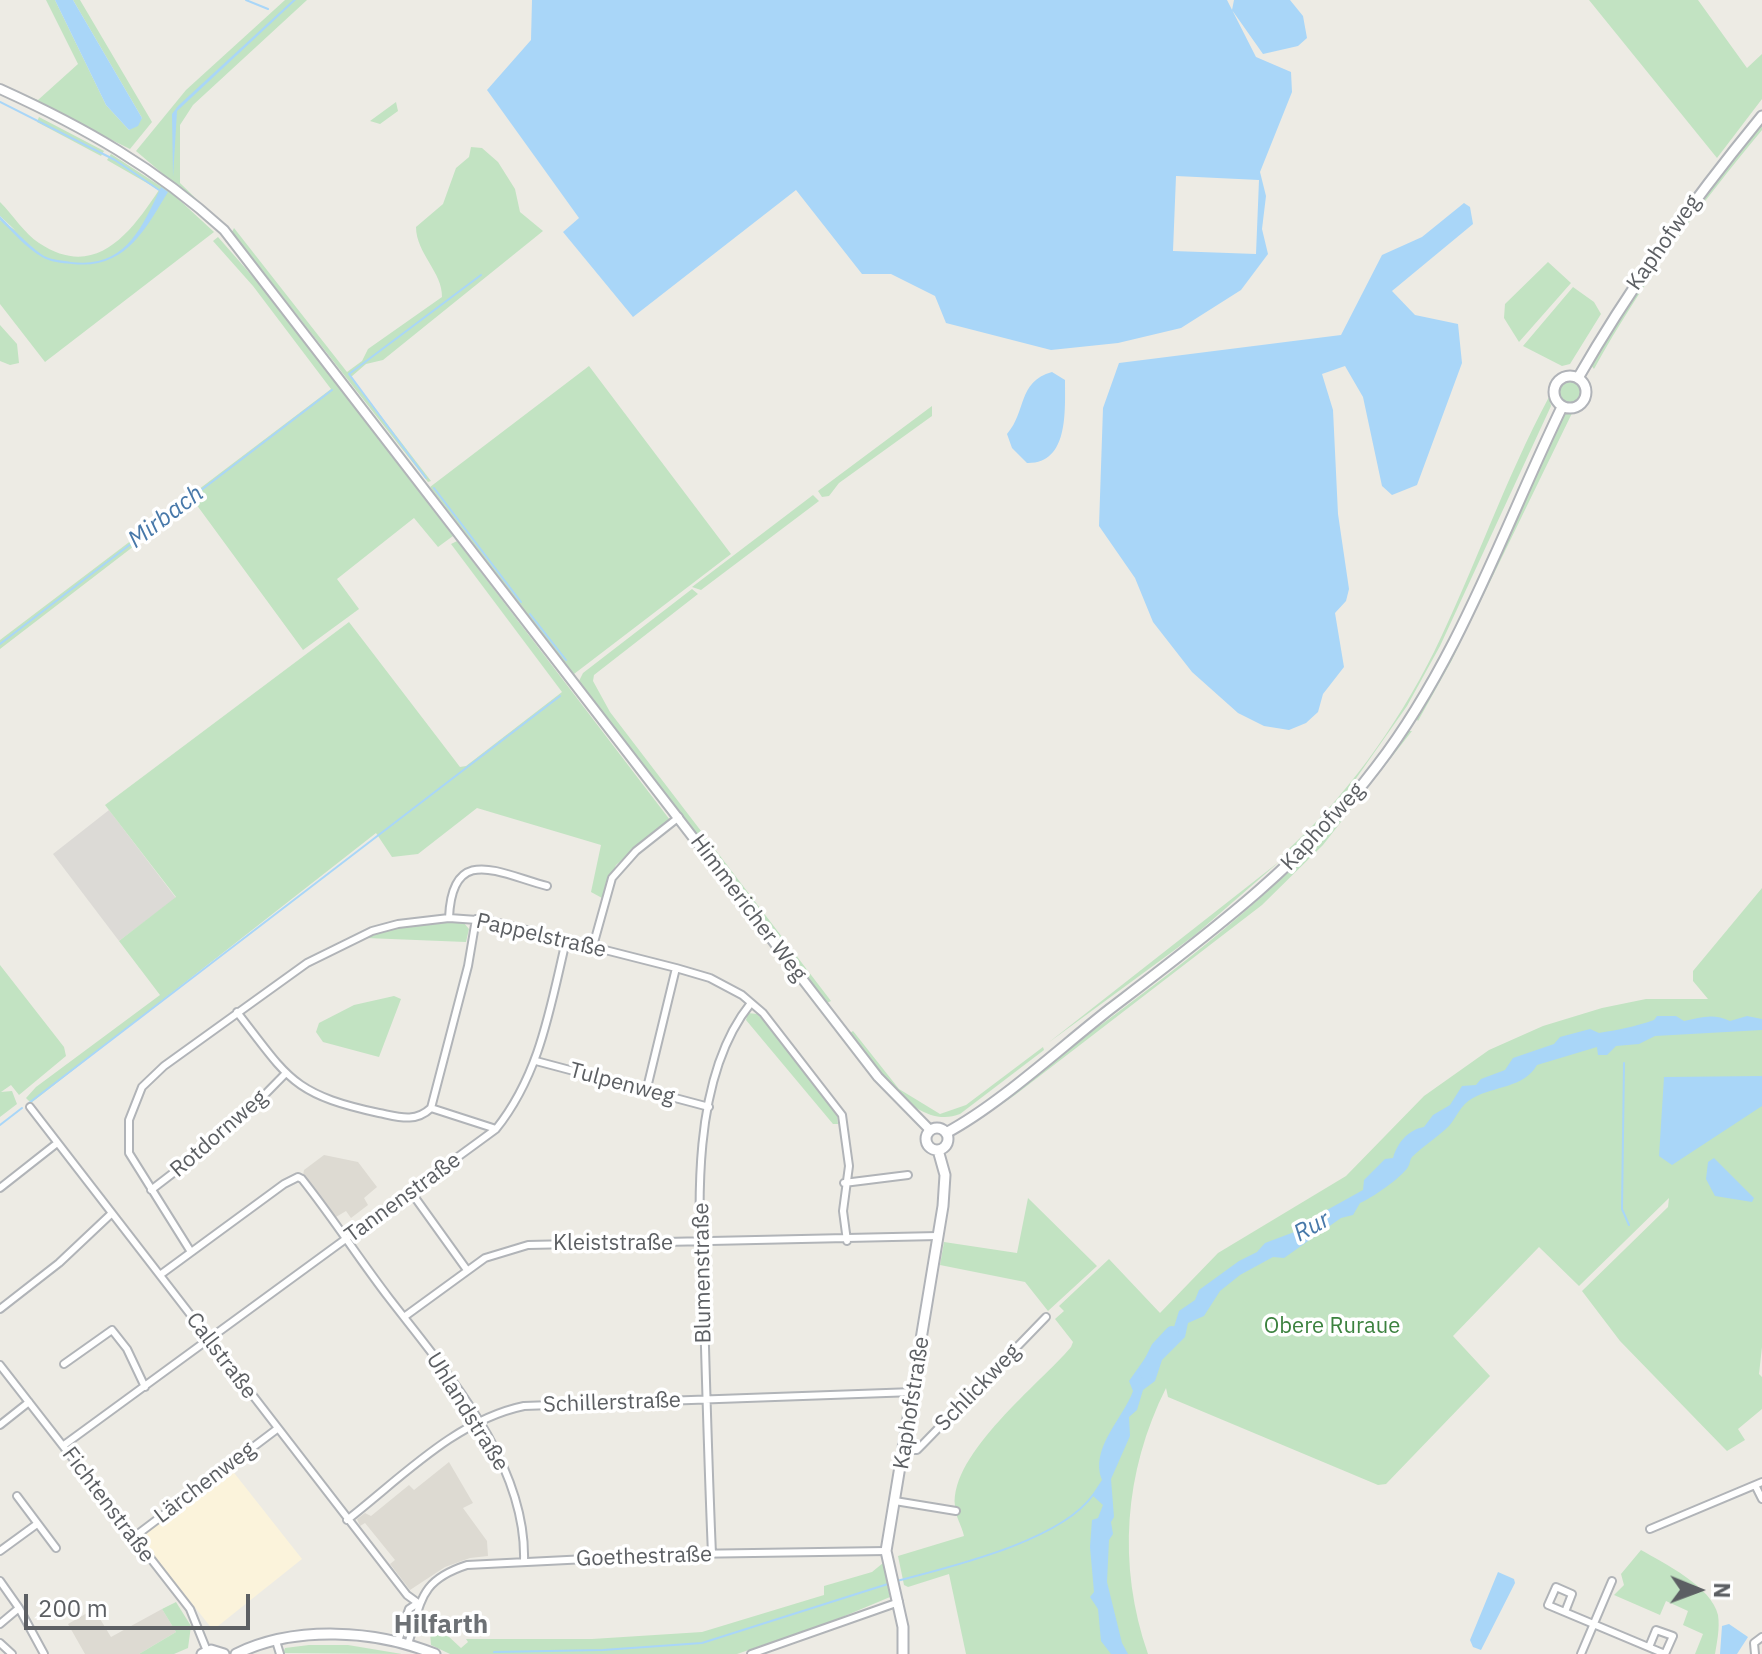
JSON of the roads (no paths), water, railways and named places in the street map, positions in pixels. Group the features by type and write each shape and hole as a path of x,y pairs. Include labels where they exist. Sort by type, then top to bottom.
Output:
{"main road":[{"name":"Kaphofweg","path":"1578,378 1613,317 1675,224 1762,116"},
{"name":"Kaphofweg","path":"1565,377 1578,378 1586,389 1584,401 1576,407 1562,407 1554,396 1555,386 1565,377"},
{"name":"Kaphofweg","path":"946,1133 1241,908 1301,853 1353,797 1403,729 1438,670 1562,407"},
{"path":"939,1128 946,1133 947,1144 938,1150 927,1145 926,1137 930,1130 939,1128"},
{"name":"Kaphofstraße","path":"903,1654 899,1602 886,1551 938,1236 945,1175 938,1150"},
{"path":"236,1654 276,1641 345,1635 403,1642 435,1654"},
{"path":"204,1652 224,1654"}],"street":[{"name":"Himmericher Weg","path":"0,89 105,142 158,174 224,230 878,1077 930,1130"},
{"path":"593,946 612,878 636,851 679,817"},
{"path":"449,918 454,885 460,875 474,870 547,886"},
{"name":"Pappelstraße","path":"191,1252 129,1153 129,1120 136,1097 164,1066 307,963 351,940 398,924 449,918 476,919 676,968 720,983 751,1003 763,1013 842,1115 849,1166 844,1183 847,1241"},
{"path":"237,1012 285,1074 306,1091 331,1103 405,1118 418,1117 431,1108 468,966 476,919"},
{"name":"Tannenstraße","path":"64,1445 496,1129 517,1103 536,1061 566,941"},
{"path":"646,1092 676,968"},
{"name":"Blumenstraße","path":"712,1554 701,1243 702,1179 709,1107 722,1052 733,1027 751,1003"},
{"name":"Tulpenweg","path":"536,1061 709,1107"},
{"name":"Rotdornweg","path":"151,1190 233,1127 285,1074"},
{"name":"Callstraße","path":"30,1107 347,1520 407,1595 418,1603"},
{"path":"431,1108 496,1129"},
{"path":"0,1188 56,1144"},
{"path":"844,1183 908,1175"},
{"name":"Uhlandstraße","path":"191,1252 298,1177 447,1371 478,1422 519,1504 524,1561"},
{"path":"411,1192 467,1270"},
{"path":"0,1309 59,1263 111,1214"},
{"name":"Kleiststraße","path":"404,1317 485,1258 528,1245 564,1242 847,1241 938,1236"},
{"path":"160,1275 191,1252"},
{"name":"Schlickweg","path":"905,1450 917,1450 1046,1317"},
{"path":"64,1364 112,1330 127,1349 145,1387"},
{"name":"Fichtenstraße","path":"0,1365 134,1537 143,1553 190,1609 204,1652"},
{"name":"Schillerstraße","path":"347,1520 462,1430 499,1411 524,1406 914,1392"},
{"path":"0,1425 29,1402"},
{"name":"Lärchenweg","path":"134,1537 277,1429"},
{"path":"1650,1529 1758,1484 1762,1499"},
{"path":"17,1496 56,1548"},
{"path":"895,1501 956,1511"},
{"path":"0,1551 37,1524"},
{"name":"Goethestraße","path":"403,1642 409,1609 418,1603 429,1585 453,1570 490,1562 886,1551"},
{"path":"0,1581 44,1654"},
{"path":"1581,1654 1612,1581"},
{"path":"751,1654 899,1602"},
{"path":"0,1624 19,1608"},
{"path":"1565,1612 1665,1654 1673,1636 1656,1630 1649,1647"},
{"path":"1755,1654 1754,1643 1762,1637"},
{"path":"276,1641 280,1654"},
{"path":"0,1643 12,1654"}],"water":[{"path":"55,0 73,0 142,118 138,126 129,130 106,105"},
{"path":"296,0 177,111 173,177 172,114"},
{"path":"532,0 1227,0 1256,57 1291,72 1292,92 1260,172 1266,196 1262,229 1268,254 1241,290 1181,328 1118,343 1051,350 946,323 935,296 891,274 862,274 796,190 633,317 563,232 579,218 487,90 531,40","holes":["1176,176 1259,180 1256,254 1173,251"]},
{"path":"1234,0 1290,0 1303,16 1307,38 1298,46 1263,54 1232,10"},
{"path":"161,187 168,192 141,234 131,245 106,261 90,264 45,259 25,245 0,220 0,216 25,241 51,259 90,262 105,259 118,252 138,231"},
{"path":"1464,203 1470,207 1473,224 1392,291 1415,315 1458,324 1462,363 1417,485 1392,495 1382,486 1363,397 1345,366 1322,374 1333,410 1338,514 1349,589 1346,601 1335,613 1344,667 1323,694 1318,712 1306,723 1289,730 1264,726 1238,713 1192,672 1153,622 1135,578 1099,526 1103,408 1119,363 1341,335 1382,255 1422,237"},
{"path":"1052,372 1065,380 1062,434 1051,455 1041,461 1027,463 1012,448 1007,434 1033,383"},
{"path":"1657,1016 1676,1016 1684,1021 1713,1016 1730,1021 1747,1016 1762,1019 1762,1030 1655,1036 1639,1044 1616,1046 1607,1055 1598,1055 1597,1047 1537,1065 1517,1082 1469,1101 1449,1126 1412,1157 1404,1172 1360,1203 1353,1215 1341,1218 1284,1258 1273,1257 1240,1275 1220,1291 1204,1316 1188,1323 1185,1337 1162,1360 1155,1381 1143,1390 1137,1410 1129,1417 1130,1436 1111,1479 1114,1517 1111,1522 1113,1534 1109,1540 1107,1582 1122,1643 1128,1654 1111,1654 1101,1641 1098,1609 1090,1597 1094,1592 1090,1547 1092,1520 1098,1518 1103,1505 1092,1495 1102,1480 1099,1468 1104,1445 1133,1391 1129,1381 1148,1354 1158,1352 1163,1334 1174,1327 1179,1311 1195,1300 1199,1290 1257,1252 1265,1243 1305,1228 1318,1215 1363,1190 1364,1180 1385,1159 1393,1158 1408,1134 1424,1127 1433,1115 1450,1105 1462,1086 1476,1085 1481,1079 1505,1070 1513,1058 1554,1044 1560,1037 1590,1029 1599,1033 1626,1028 1654,1020"},
{"path":"1762,1076 1762,1106 1672,1165 1659,1156 1664,1077"},
{"path":"1714,1158 1754,1198 1752,1202 1715,1196 1706,1179 1708,1162"},
{"path":"1498,1572 1514,1579 1515,1583 1481,1650 1473,1647 1470,1640"},
{"path":"1729,1624 1748,1637 1737,1654 1720,1654 1722,1626"}],"waterway":[{"path":"246,0 268,9"},
{"path":"0,102 115,160 159,190"},
{"name":"Mirbach","path":"426,478 349,374 481,275"},
{"name":"Mirbach","path":"0,644 332,390"},
{"path":"434,488 521,602"},
{"path":"530,614 566,660"},
{"path":"29,1103 560,696"},
{"path":"1624,1063 1622,1209 1629,1225"},
{"path":"0,1125 22,1108"},
{"name":"Rur","path":"1146,1372 1158,1348 1172,1333"},
{"path":"897,1581 1004,1550 1056,1526 1093,1495"},
{"path":"494,1652 603,1650 702,1643 891,1583"}],"district":[{"name":"Hilfarth","path":"441,1625"}],"park label":[{"name":"Obere Ruraue","path":"1332,1327"}]}
